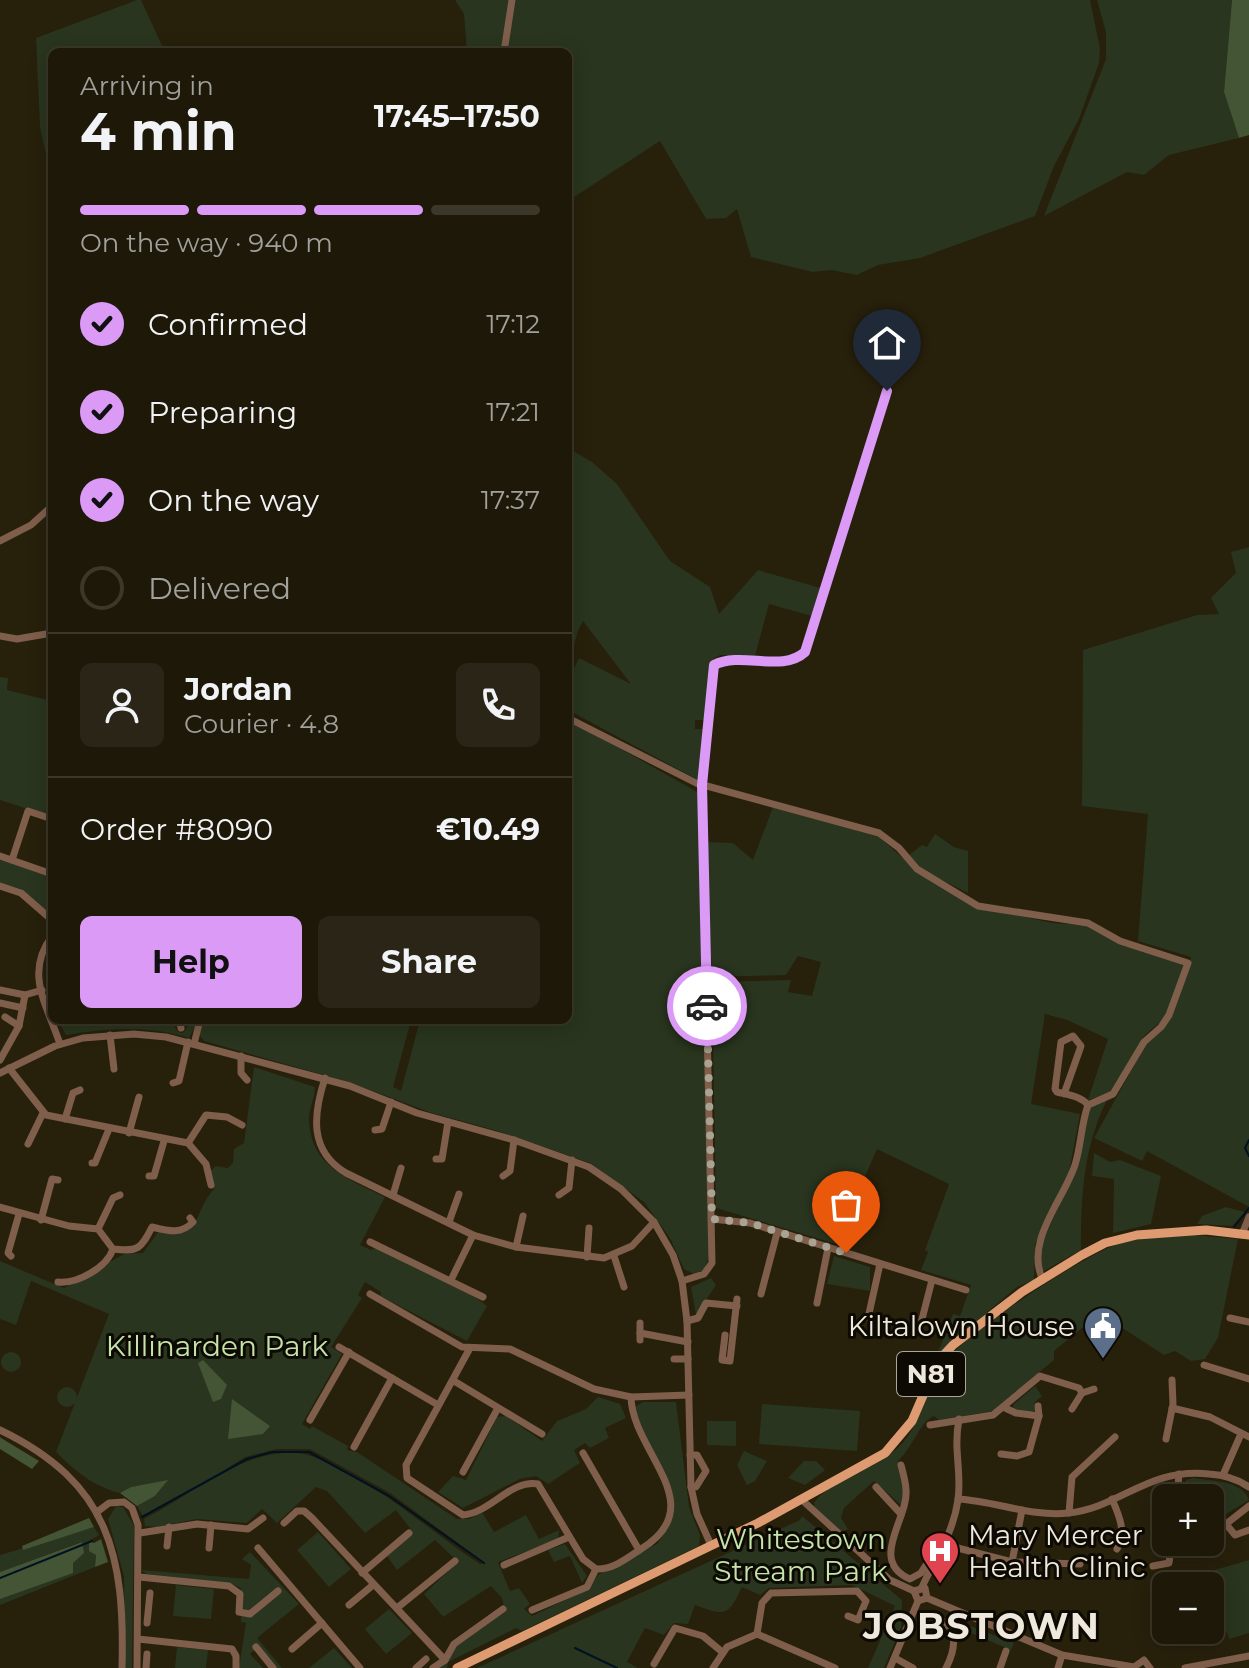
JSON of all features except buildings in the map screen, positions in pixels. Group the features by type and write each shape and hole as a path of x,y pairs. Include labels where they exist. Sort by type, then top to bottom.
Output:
{"main road":[{"name":"N81","path":"457,1668 802,1500 885,1453 912,1421 938,1361 953,1345 1043,1280 1105,1243 1137,1235 1206,1230 1245,1234"}],"street":[{"path":"505,48 512,0"},
{"path":"682,1281 704,1274 712,1263 702,785 714,665 740,659 794,660 805,652 887,391"},
{"path":"0,541 31,525 48,510"},
{"path":"0,636 17,639 48,634"},
{"path":"572,720 702,785 879,833 899,848 917,869 978,906 1088,923 1120,941 1188,963 1169,1015 1144,1042 1113,1094 1088,1105 1064,1094 1055,1089 1061,1042 1073,1036 1081,1046 1064,1094"},
{"path":"12,860 28,811 48,818"},
{"path":"0,856 48,873"},
{"path":"0,887 21,893 48,917"},
{"path":"48,943 37,964 48,1003"},
{"path":"0,990 25,995 42,990"},
{"path":"0,1060 19,1026 25,995"},
{"path":"0,1003 23,1008"},
{"path":"5,1017 19,1026"},
{"path":"54,1024 60,1044"},
{"path":"180,1024 181,1028"},
{"path":"173,1083 179,1081 198,1024"},
{"path":"0,1073 60,1044 110,1035 134,1034 191,1043 325,1078 448,1122 514,1140 572,1160 621,1189 654,1222 673,1255 682,1281 688,1342 691,1487 697,1514 711,1545"},
{"path":"110,1035 114,1069"},
{"path":"7,1048 16,1053"},
{"path":"241,1056 239,1067 247,1080"},
{"path":"9,1068 43,1113 164,1141 188,1143 206,1164 211,1185"},
{"path":"325,1078 315,1124 322,1150 339,1168 473,1235 516,1247 587,1257 614,1256 632,1246 654,1222"},
{"path":"65,1119 73,1093 80,1090"},
{"path":"129,1133 139,1097"},
{"path":"375,1130 382,1129 386,1124 391,1102"},
{"path":"1043,1280 1036,1260 1040,1240 1077,1161 1088,1105"},
{"path":"28,1144 43,1113"},
{"path":"188,1143 206,1115 227,1117 242,1125"},
{"path":"436,1159 442,1159 444,1153 448,1122"},
{"path":"92,1163 95,1163 109,1129"},
{"path":"503,1176 510,1171 514,1140"},
{"path":"149,1176 154,1176 164,1141"},
{"path":"559,1195 569,1188 572,1160"},
{"path":"393,1195 401,1168"},
{"path":"41,1220 52,1179 58,1180"},
{"path":"449,1222 459,1194"},
{"path":"98,1229 113,1198 120,1195"},
{"path":"0,1207 41,1220 98,1229 113,1249"},
{"path":"11,1256 8,1253 19,1214"},
{"path":"516,1247 523,1216"},
{"path":"1245,1234 1249,1217"},
{"path":"113,1249 139,1250 152,1227 178,1232 188,1228 193,1222 190,1218"},
{"path":"712,1219 733,1219 966,1290"},
{"path":"587,1257 589,1228"},
{"path":"761,1294 768,1277 777,1233"},
{"path":"451,1280 473,1235"},
{"path":"370,1242 483,1297"},
{"path":"817,1303 828,1248"},
{"path":"58,1282 80,1278 110,1259 113,1249"},
{"path":"614,1256 624,1287"},
{"path":"868,1318 880,1264"},
{"path":"919,1331 932,1280"},
{"path":"370,1294 445,1338 470,1348 510,1349 594,1389 631,1397 689,1395"},
{"path":"687,1321 698,1318 706,1303 737,1302 730,1361 722,1360 725,1335"},
{"path":"1230,1318 1249,1322"},
{"path":"640,1323 640,1337 688,1342"},
{"path":"339,1347 438,1405"},
{"path":"470,1348 405,1470 413,1483 449,1507 469,1515 525,1484 538,1484 586,1563 596,1569 614,1565 663,1530 671,1503 668,1486 633,1417 631,1397"},
{"path":"310,1420 349,1352"},
{"path":"674,1359 688,1359"},
{"path":"1204,1365 1249,1379"},
{"path":"930,1425 993,1415 1040,1376 1070,1383 1082,1393"},
{"path":"354,1447 392,1378"},
{"path":"1166,1439 1172,1408 1172,1380"},
{"path":"454,1381 542,1434"},
{"path":"1072,1409 1082,1393 1094,1389"},
{"path":"1001,1454 1017,1456 1029,1452 1039,1416 1038,1406"},
{"path":"463,1472 498,1408"},
{"path":"1005,1408 1039,1416"},
{"path":"1172,1408 1210,1417 1245,1436 1223,1475"},
{"path":"802,1500 900,1586 914,1591 922,1587 946,1545 958,1499 954,1445 959,1419"},
{"path":"0,1430 54,1464 77,1484 97,1512 121,1582 122,1668"},
{"path":"1069,1513 1072,1477 1115,1437"},
{"path":"583,1453 639,1550"},
{"path":"690,1455 697,1455 706,1471 696,1487 691,1487"},
{"path":"880,1571 890,1560 891,1540 907,1489 901,1465"},
{"path":"958,1499 986,1501 1022,1510 1069,1513 1112,1499 1145,1482 1179,1474 1223,1475 1249,1487"},
{"path":"1178,1484 1179,1474"},
{"path":"876,1487 901,1514"},
{"path":"1112,1499 1121,1528 1122,1541 1117,1549"},
{"path":"97,1512 109,1503 124,1502 134,1514 139,1529 137,1668"},
{"path":"1244,1529 1232,1534 1226,1524 1249,1506"},
{"path":"1012,1562 1022,1510"},
{"path":"284,1523 297,1511 304,1511 445,1660"},
{"path":"139,1529 211,1525 248,1529 263,1518"},
{"path":"209,1548 211,1525"},
{"path":"167,1546 169,1527"},
{"path":"362,1573 409,1533"},
{"path":"504,1565 569,1537"},
{"path":"946,1545 1012,1562 1080,1564"},
{"path":"258,1548 360,1668"},
{"path":"1153,1566 1169,1563 1170,1556"},
{"path":"890,1560 899,1572 910,1579 921,1573 928,1562"},
{"path":"397,1608 455,1561"},
{"path":"532,1610 587,1587 596,1569"},
{"path":"139,1577 229,1586 240,1594 239,1612 250,1614 278,1591"},
{"path":"349,1605 373,1585"},
{"path":"922,1587 927,1592 927,1598"},
{"path":"757,1634 762,1603 771,1593 857,1591 866,1601 862,1615 858,1620 848,1616"},
{"path":"890,1668 918,1601 914,1591"},
{"path":"147,1623 150,1593"},
{"path":"918,1601 927,1598 1062,1655 1134,1667 1144,1660 1150,1668"},
{"path":"433,1668 445,1660 454,1644 503,1609"},
{"path":"138,1612 148,1613"},
{"path":"925,1620 929,1616 942,1619 953,1632 954,1648 946,1668"},
{"path":"292,1649 322,1623"},
{"path":"654,1664 675,1628 703,1636 721,1651"},
{"path":"713,1668 721,1651 735,1641 757,1634 833,1668"},
{"path":"138,1639 226,1647 235,1652 236,1668"},
{"path":"256,1647 273,1668"},
{"path":"1000,1668 1006,1651"},
{"path":"146,1668 147,1654"},
{"path":"1058,1668 1062,1655"},
{"path":"1185,1668 1209,1667 1249,1656"},
{"path":"895,1658 913,1668"},
{"path":"416,1668 426,1659"}],"green space":[{"path":"141,0 163,48 48,48 48,164 40,127 36,38"},
{"path":"455,0 509,0 503,48 467,48 464,14"},
{"path":"514,0 1090,0 1100,48 1099,63 1079,119 1054,166 1035,216 920,258 878,265 857,275 831,270 813,272 751,257 737,209 726,218 706,219 660,141 572,198 572,48 508,48"},
{"path":"1097,0 1232,0 1224,92 1239,138 1169,155 1144,175 1127,172 1044,216 1106,59 1106,32"},
{"path":"1232,0 1249,0 1249,135 1239,138 1224,92"},
{"path":"572,450 592,462 617,484 670,561 710,587 719,614 758,570 824,589 815,617 769,604 755,656 720,655 713,659 705,720 695,720 695,729 704,729 698,780 572,712 572,673 579,658 631,684 583,621 572,654"},
{"path":"1249,547 1249,1207 1147,1151 1142,1161 1094,1138 1146,1044 1163,1029 1189,969 1191,957 1138,941 1148,814 1082,806 1083,650 1197,615 1219,614 1211,598 1236,573 1231,552"},
{"path":"0,677 8,678 7,690 48,700 48,816 0,800"},
{"path":"572,721 699,793 710,1253 704,1271 694,1274 684,1269 670,1238 644,1202 590,1163 498,1131 429,1112 349,1082 204,1041 199,1035 202,1024 410,1024 393,1087 401,1091 419,1024 572,1024"},
{"path":"773,807 879,837 913,867 971,905 1052,923 1086,925 1188,965 1168,1015 1144,1036 1112,1092 1088,1100 1108,1039 1067,1020 1045,1014 1031,1104 1080,1114 1068,1178 1035,1244 1034,1280 1017,1287 937,1355 953,1314 960,1316 971,1285 921,1270 949,1184 877,1149 843,1227 846,1229 840,1245 716,1208 712,982 791,980 788,992 812,996 821,962 798,956 786,975 712,977 706,842 733,843 753,860"},
{"path":"935,834 954,847 968,851 968,893 924,871 909,855 922,845 927,847"},
{"path":"0,860 48,876 48,913 19,888 0,884"},
{"path":"60,1024 174,1025 178,1032 183,1033 189,1024 196,1024 189,1038 158,1031 128,1029 66,1035"},
{"name":"Killinarden Park","path":"254,1067 315,1087 309,1117 311,1134 323,1159 345,1177 385,1197 360,1245 371,1250 375,1248 471,1294 487,1306 467,1341 380,1296 381,1292 365,1282 358,1295 362,1298 331,1347 342,1354 302,1424 310,1429 312,1426 348,1446 347,1450 357,1452 457,1519 469,1519 482,1512 494,1532 526,1515 539,1539 559,1530 558,1539 498,1562 510,1591 519,1588 530,1604 524,1609 532,1616 589,1589 598,1575 657,1544 668,1528 674,1513 673,1493 635,1416 635,1407 643,1402 676,1402 689,1507 700,1535 699,1546 522,1631 516,1628 448,1662 447,1668 439,1668 461,1641 505,1611 502,1598 491,1586 443,1617 424,1594 458,1562 435,1540 397,1570 387,1556 413,1532 396,1510 365,1533 327,1491 316,1487 277,1523 262,1509 247,1523 197,1519 157,1527 145,1526 144,1519 190,1492 143,1516 137,1506 155,1496 167,1481 131,1487 120,1493 85,1477 56,1452 109,1314 31,1281 16,1325 0,1319 0,1261 64,1288 124,1254 143,1253 158,1232 190,1229 214,1189 209,1172 216,1166 228,1168 233,1163 234,1149 244,1143","holes":["277,1449 310,1449 390,1493 485,1563 480,1564 378,1491 334,1466 305,1454 284,1453 257,1458 200,1486 245,1457"]},
{"path":"1107,1100 1088,1155 1081,1250 1044,1271 1039,1262 1043,1241 1077,1167 1090,1109 1093,1104"},
{"path":"1094,1153 1110,1162 1120,1160 1161,1176 1151,1224 1113,1233 1114,1179 1092,1176"},
{"path":"1226,1207 1245,1212 1232,1226 1197,1224 1202,1216"},
{"path":"1194,1235 1238,1239 1218,1338 1205,1359 1191,1361 1175,1351 1164,1355 1116,1324 1083,1327 1054,1351 1054,1360 993,1411 929,1419 898,1461 905,1489 901,1505 874,1481 844,1508 841,1518 848,1529 842,1532 815,1507 814,1503 829,1488 885,1457 903,1442 916,1422 941,1366 998,1317 1054,1278 1104,1250 1139,1240"},
{"path":"834,1256 870,1267 870,1291 827,1284"},
{"path":"711,1278 716,1285 696,1315 691,1287"},
{"path":"11,1352 18,1355 21,1362 18,1369 11,1372 4,1369 1,1362 4,1355"},
{"path":"203,1360 227,1385 221,1399 213,1402 198,1363"},
{"path":"1035,1386 1042,1396 1034,1403 1035,1411 1026,1413 1014,1410 1013,1405"},
{"path":"67,1387 74,1390 77,1397 74,1404 67,1407 60,1404 57,1397 60,1390"},
{"path":"598,1397 620,1404 626,1418 605,1428 609,1438 590,1448 585,1443 574,1450 580,1463 548,1484 536,1476 520,1479 463,1508 438,1492 453,1476 466,1480 497,1417 506,1416 542,1441 557,1421 586,1409"},
{"path":"232,1399 270,1426 263,1434 228,1439"},
{"path":"762,1404 860,1411 857,1451 759,1444"},
{"path":"707,1421 736,1421 736,1446 707,1445"},
{"path":"0,1437 39,1461 32,1469 0,1449"},
{"path":"744,1451 767,1461 755,1481 747,1485 737,1465"},
{"path":"804,1461 816,1461 825,1470 805,1485 788,1478"},
{"path":"1193,1478 1233,1485 1249,1500 1224,1515 1224,1484 1185,1484 1186,1480"},
{"path":"168,1480 155,1496 137,1506 120,1493 131,1487"},
{"path":"116,1506 123,1507 134,1526 132,1668 125,1668 124,1576 108,1519"},
{"name":"Whitestown Stream Park","path":"802,1516 902,1600 901,1627 884,1668 868,1668 895,1606 852,1585 769,1588 760,1595 742,1587 733,1604 724,1611 695,1605 688,1624 674,1623 664,1635 645,1628 627,1662 638,1668 477,1668 800,1520"},
{"path":"89,1518 94,1527 23,1550 22,1546"},
{"path":"94,1527 99,1535 89,1541 96,1555 95,1567 0,1605 0,1599 73,1563 81,1542 0,1572 0,1555"},
{"path":"318,1532 351,1569 329,1587 297,1550"},
{"path":"101,1539 108,1562 95,1567 96,1555 89,1551 89,1541 94,1543"},
{"path":"82,1542 84,1553 73,1563 73,1573 0,1599 0,1572"},
{"path":"565,1544 587,1576 582,1583 570,1556 554,1562 548,1550"},
{"path":"250,1552 299,1604 257,1638 282,1668 275,1668 257,1648 250,1654 263,1668 239,1668 246,1623 241,1622 241,1588 230,1583 146,1574 141,1570 249,1579 251,1565 242,1559"},
{"path":"1249,1560 1249,1633 1229,1639 1224,1623 1224,1572 1208,1572"},
{"path":"176,1585 214,1589 211,1619 173,1616"},
{"path":"389,1609 412,1633 386,1654 365,1629"},
{"path":"950,1618 1014,1643 1011,1650 954,1626"},
{"path":"177,1647 208,1650 206,1668 175,1668"},
{"path":"334,1648 352,1668 309,1668"}],"waterway":[{"path":"1249,1140 1245,1148 1249,1156"},
{"path":"1234,1227 1249,1208"},
{"path":"142,1517 247,1459 272,1452 309,1452 389,1496 484,1563"},
{"path":"0,1578 92,1541"},
{"path":"575,1648 617,1668"}],"way so far":[{"path":"707,1006 712,1219 750,1223 846,1253"}],"place":[{"name":"Kiltalown House","path":"1103,1360"},
{"name":"Mary Mercer Health Clinic","path":"940,1585"}],"district":[{"name":"JOBSTOWN","path":"982,1626"}],"route":[{"path":"707,1006 702,785 714,665 740,659 794,660 805,652 887,391"}]}
